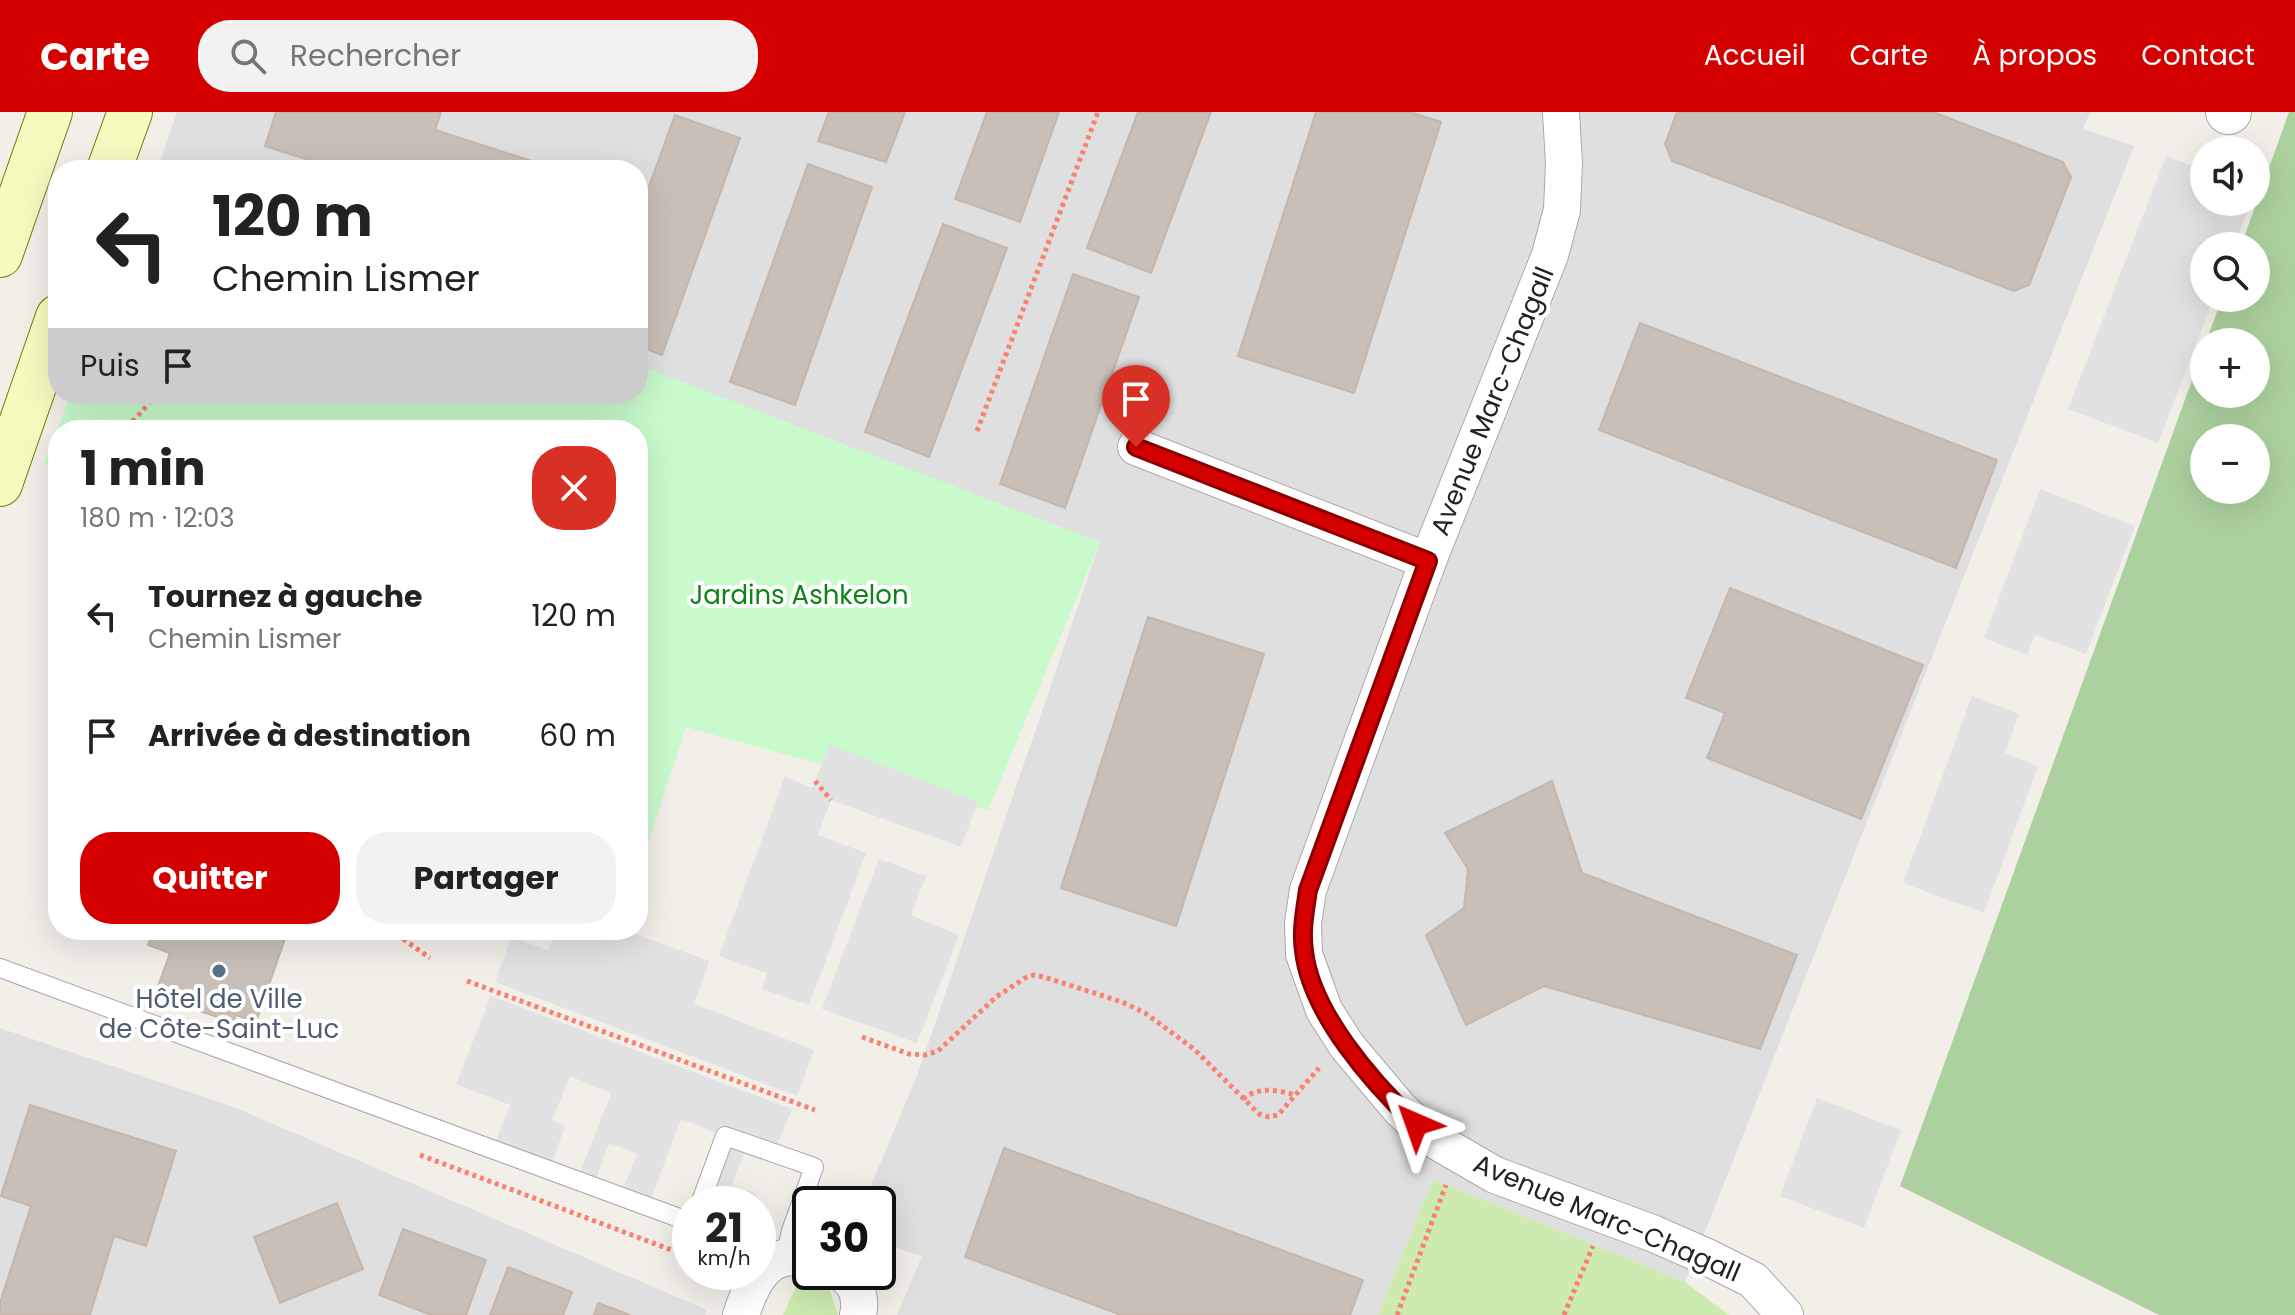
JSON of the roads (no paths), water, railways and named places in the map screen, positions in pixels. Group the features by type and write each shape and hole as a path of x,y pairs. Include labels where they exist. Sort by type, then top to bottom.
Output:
{"main road":[{"path":"4,231 50,112"},
{"path":"113,160 130,112"},
{"path":"0,484 48,346"}],"street":[{"name":"Avenue Marc-Chagall","path":"1561,112 1564,163 1562,210 1550,255 1428,561 1308,890 1303,923 1304,954 1324,1010 1347,1046 1400,1109 1431,1138 1495,1175 1709,1258 1753,1280 1785,1315"},
{"path":"1136,447 1428,561"},
{"path":"741,1315 760,1274 768,1266 792,1260"},
{"path":"857,1290 860,1299 858,1315"}],"lane":[{"path":"0,968 672,1215"},
{"path":"707,1186 725,1136 814,1167 807,1186"}],"place":[{"name":"Hôtel de Ville de Côte-Saint-Luc","path":"219,971"}],"park label":[{"name":"Jardins Ashkelon","path":"799,595"}]}
